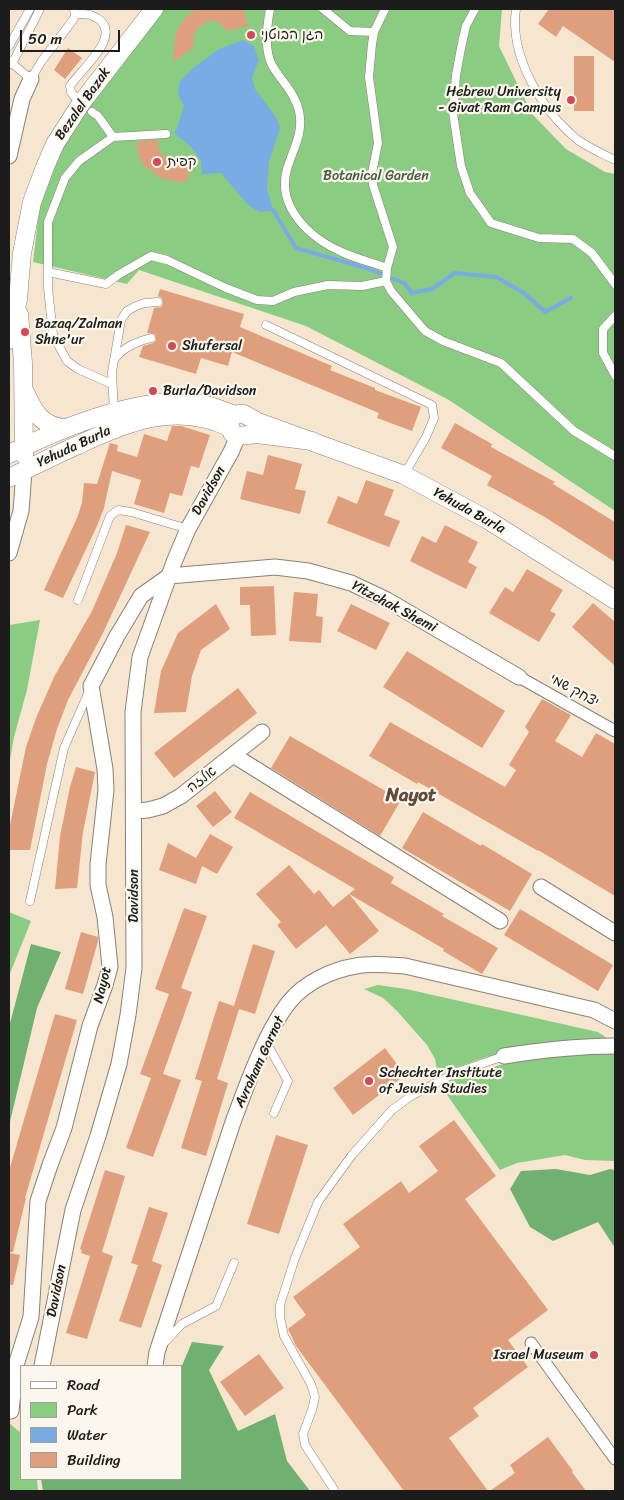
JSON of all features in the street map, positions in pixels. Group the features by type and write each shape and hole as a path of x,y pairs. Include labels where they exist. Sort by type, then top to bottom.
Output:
{"street":[{"name":"Bezalel Bazak","path":"9,340 18,299 22,253 32,202 55,144 82,102 154,9"},
{"path":"9,156 22,98 32,79"},
{"name":"Bezalel Bazak","path":"16,474 16,450 23,386 22,338 18,299"},
{"path":"23,386 43,422 56,428 66,428"},
{"name":"Yehuda Burla","path":"16,474 115,420 161,403 193,402 208,406 240,426 312,441 404,475 488,520 615,600"},
{"name":"Yehuda Burla","path":"16,450 66,428 115,420"},
{"name":"Davidson","path":"42,1365 73,1210 98,1136 119,1064 128,1015 134,968 133,712 140,657 168,576 188,529 231,452 240,426"},
{"path":"9,550 21,511 16,474"},
{"path":"9,531 9,550"},
{"name":"Yitzchak Shemi","path":"168,576 275,567 308,571 343,581 387,600 519,677"},
{"path":"91,686 117,636 141,596 168,576"},
{"name":"יצחק שמי","path":"519,677 615,731"},
{"name":"Nayot","path":"14,1413 16,1364 31,1318 38,1201 64,1128 90,1026 110,967 105,916 98,885 98,864 106,790 91,686"},
{"name":"אלזה","path":"134,811 163,806 181,796 262,732"},
{"path":"233,755 500,921"},
{"path":"540,887 615,933"},
{"name":"Avraham Garnot","path":"156,1359 233,1122 278,1018 290,1001 305,987 338,970 356,966 377,964 405,966 594,1010 615,1019"},
{"path":"504,1056 576,1046 615,1046"},
{"path":"531,1343 615,1459"}],"lane":[{"path":"9,46 30,9"},
{"path":"40,9 10,62 32,79 41,62 68,28 75,12 93,16 104,23 107,32 103,44 70,86 70,92 74,96"},
{"path":"270,9 268,45 272,64 294,97 299,111 301,129 287,172 284,187 286,200 295,216 325,242 343,252 387,268"},
{"path":"323,9 350,31 374,32"},
{"path":"385,9 374,32 372,44 370,78 378,144 372,173 373,185 393,247 387,268 386,281 391,291 425,330 443,341 501,363 574,432 615,456"},
{"path":"475,9 466,26 462,43 456,75 453,113 461,166 470,193 491,223 539,238 573,239 592,253 615,284"},
{"path":"516,9 517,40 527,74 537,93 557,121 579,141 615,160"},
{"path":"92,112 98,116 113,137"},
{"path":"112,384 67,362 52,336 48,272 48,222 65,178 79,161 113,137 166,134"},
{"path":"48,272 106,284 151,256 166,260 257,300 273,302 294,292 328,285 362,286 386,281"},
{"path":"115,420 112,372 121,320 127,311 136,306 158,302"},
{"path":"615,316 603,329 603,353 615,375"},
{"path":"266,325 432,405 434,418 426,437 404,475"},
{"path":"114,360 122,350 132,343 151,338"},
{"path":"78,600 110,516 118,510 188,529"},
{"path":"30,900 64,748 91,686"},
{"path":"266,1042 288,1081 274,1113"},
{"path":"334,1491 305,1445 303,1434 315,1397 311,1384 284,1336 280,1317 280,1306 295,1258 318,1202 352,1155 392,1110 411,1096 455,1073 504,1056"},
{"path":"156,1359 182,1324 216,1306 234,1262"}],"green space":[{"name":"Botanical Garden","path":"163,9 502,9 499,46 532,114 566,149 605,172 615,174 615,511 449,400 306,326 139,270 127,284 33,262 40,203 71,129"},
{"path":"40,620 27,690 14,737 9,766 9,625"},
{"path":"9,912 31,921 9,976"},
{"path":"31,944 61,952 37,1008 9,1126 9,1027"},
{"path":"378,985 406,989 598,1032 611,1041 568,1041 486,1057 438,1074 435,1059 427,1045 383,998 364,989"},
{"path":"570,1053 615,1053 615,1161 585,1160 565,1155 517,1163 500,1170 440,1085 467,1074 526,1058"},
{"path":"556,1169 590,1175 610,1169 615,1170 615,1248 598,1222 553,1241 530,1227 510,1189 521,1171"},
{"path":"192,1342 224,1346 209,1370 238,1431 275,1414 287,1461 310,1491 43,1491 41,1480 182,1480 182,1366"},
{"path":"9,1423 20,1432 20,1480 37,1480 38,1491 9,1491"}],"water":[{"path":"243,40 254,46 259,60 252,77 255,89 276,117 280,128 269,162 267,188 273,210 260,212 249,206 221,173 202,174 201,161 191,147 174,133 184,106 178,94 180,81 193,68 219,49"}],"building":[{"path":"195,9 243,9 248,26 226,31 220,23 210,20 197,29 193,38 194,47 173,62 175,35 182,21"},
{"path":"549,9 615,9 615,62 563,26 556,37 538,24"},
{"path":"68,48 82,58 65,79 54,70"},
{"path":"574,56 594,56 594,111 574,111"},
{"name":"קפית","path":"159,140 158,147 162,155 178,164 189,164 188,181 177,182 161,178 142,164 137,151 138,141"},
{"path":"160,289 244,314 240,327 332,366 330,370 375,388 375,390 421,407 412,431 377,418 379,413 232,352 228,366 201,358 196,374 139,357 143,346 156,340 155,334 147,333 154,308 161,307 163,304 162,298 158,296"},
{"path":"455,423 492,444 491,447 555,482 553,484 615,522 615,562 543,516 487,485 492,476 441,448"},
{"path":"172,426 181,426 210,435 199,468 191,466 182,496 170,493 164,513 134,504 141,480 112,471 104,508 63,598 44,590 77,518 82,503 84,483 97,484 110,443 118,445 117,451 137,457 144,434 167,441"},
{"path":"268,455 302,464 295,489 306,491 300,514 240,499 247,471 263,475"},
{"path":"366,480 394,490 384,515 400,521 389,547 327,523 338,496 357,504"},
{"path":"126,525 150,532 103,633 68,700 57,729 47,764 30,850 9,850 9,830 26,747 36,718 54,677 92,611 117,553"},
{"path":"445,525 478,542 468,562 477,567 466,589 410,561 422,536 436,543"},
{"path":"527,569 563,590 550,611 556,614 539,642 489,613 505,587 513,592"},
{"path":"274,586 276,635 251,636 250,605 240,605 240,587"},
{"path":"294,592 318,594 316,616 323,617 321,643 289,641"},
{"path":"593,603 615,622 615,666 572,627"},
{"path":"216,604 230,629 201,650 192,676 186,712 154,713 161,671 178,633"},
{"path":"351,604 390,623 376,650 337,631"},
{"path":"407,651 505,711 482,748 383,687"},
{"path":"238,688 257,713 174,778 154,753"},
{"path":"542,699 571,715 555,741 582,757 596,733 615,744 615,896 538,850 369,756 390,722 505,787 516,770 509,765 529,732 525,727"},
{"path":"290,736 401,800 380,836 271,768"},
{"path":"76,767 95,772 83,832 77,888 55,889 60,836"},
{"path":"215,791 232,812 213,827 196,806"},
{"path":"250,792 394,877 391,883 444,914 442,916 498,948 482,974 443,951 444,949 349,894 355,889 234,818"},
{"path":"423,812 532,874 510,911 402,848"},
{"path":"210,834 233,847 217,874 202,866 196,884 159,870 168,843 196,858"},
{"path":"289,865 314,894 319,890 333,907 349,894 379,931 350,954 326,925 296,949 277,925 281,922 256,894"},
{"path":"184,908 207,916 181,988 192,992 163,1074 181,1080 153,1157 126,1148 151,1078 140,1074 169,994 155,989"},
{"path":"520,909 613,965 598,991 504,935"},
{"path":"81,932 98,937 83,994 65,989"},
{"path":"253,944 275,951 255,1014 239,1009 217,1079 228,1083 206,1156 181,1148 202,1081 195,1079 219,1001 234,1006"},
{"path":"55,1014 77,1020 25,1198 13,1252 9,1252 9,1171"},
{"name":"Schechter Institute of Jewish Studies","path":"385,1048 405,1075 353,1115 333,1088"},
{"path":"454,1120 496,1176 465,1199 548,1310 508,1340 528,1367 473,1408 479,1416 449,1438 488,1491 404,1491 296,1346 288,1329 306,1315 293,1297 360,1247 343,1224 401,1181 409,1193 438,1171 419,1146"},
{"path":"276,1135 308,1145 279,1234 247,1224"},
{"path":"105,1170 125,1176 102,1252 113,1256 87,1339 66,1333 90,1256 81,1253 82,1250 80,1249"},
{"path":"149,1207 168,1213 152,1261 162,1265 141,1328 119,1321 138,1265 131,1263"},
{"path":"9,1253 20,1255 13,1285 9,1285"},
{"path":"259,1354 284,1388 245,1416 220,1382"},
{"path":"548,1437 586,1491 490,1491 515,1473 510,1465"}],"waterway":[{"path":"273,210 296,248 366,268 404,283 412,293 432,289 455,273 496,277 524,293 545,312 571,298"}],"place":[{"name":"הגן הבוטני","path":"251,35"},
{"name":"Hebrew University - Givat Ram Campus","path":"571,100"},
{"name":"קפית","path":"157,162"},
{"name":"Bazaq/Zalman Shne'ur","path":"25,332"},
{"name":"Shufersal","path":"172,346"},
{"name":"Burla/Davidson","path":"153,391"},
{"name":"Schechter Institute of Jewish Studies","path":"369,1081"},
{"name":"Israel Museum","path":"594,1355"}],"district":[{"name":"Nayot","path":"411,796"}]}
